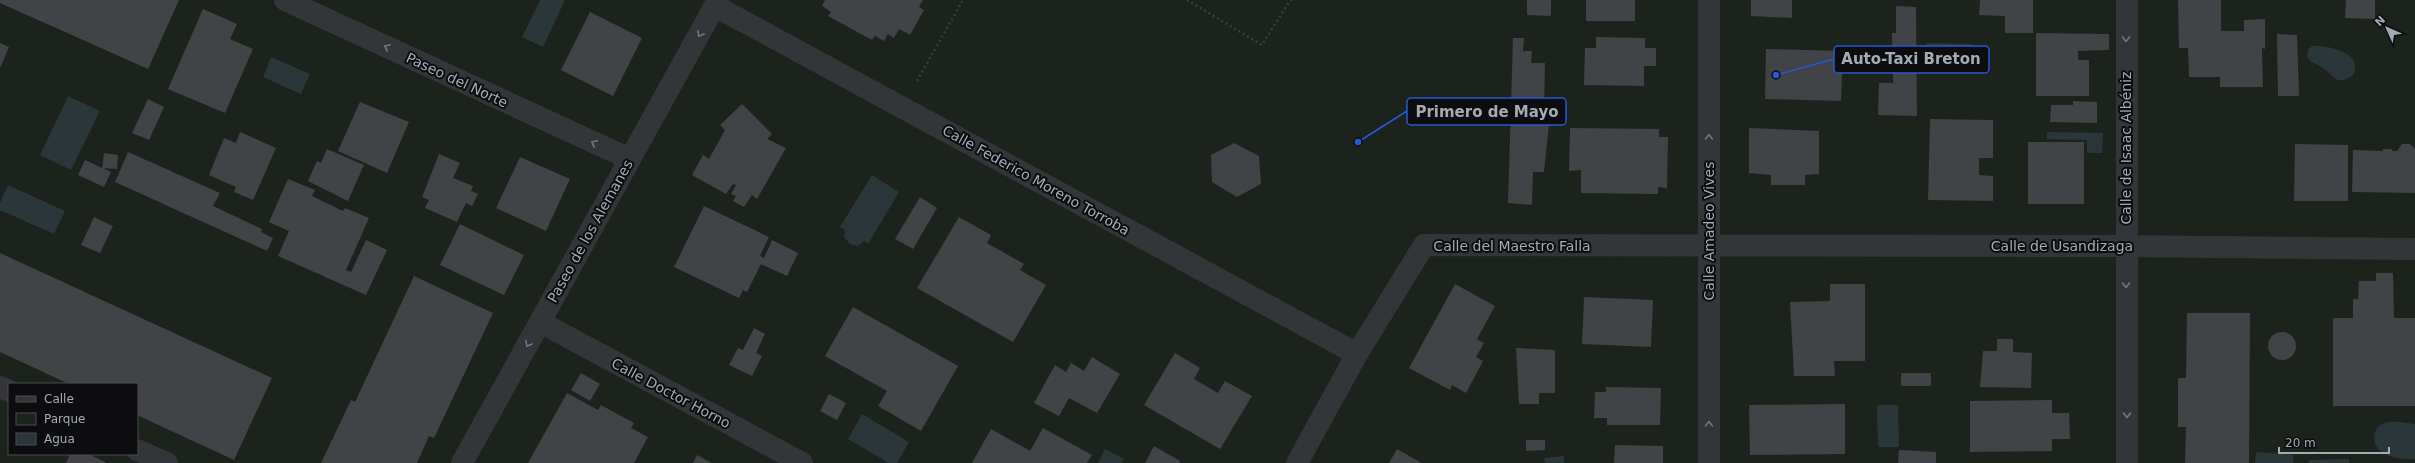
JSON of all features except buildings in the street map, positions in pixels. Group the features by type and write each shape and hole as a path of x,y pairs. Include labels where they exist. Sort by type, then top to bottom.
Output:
{"street":[{"name":"Paseo del Norte","path":"285,0 630,159"},
{"name":"Calle Amadeo Vives","path":"1709,0 1709,463"},
{"name":"Calle de Isaac Albéniz","path":"2127,0 2125,246 2127,463"},
{"name":"Paseo de los Alemanes","path":"462,463 717,3"},
{"name":"Calle Federico Moreno Torroba","path":"717,3 902,107 1357,354"},
{"name":"Calle del Maestro Falla","path":"1297,463 1357,354 1424,245 1709,246"},
{"name":"Calle de Usandizaga","path":"1709,246 2125,246 2415,249"},
{"name":"Calle Doctor Horno","path":"540,322 802,463"},
{"path":"138,450 166,463"}],"path":[{"path":"902,107 963,0"},
{"path":"1187,0 1262,45 1289,2 1292,0"}],"green space":[{"path":"0,0 2415,0 2415,463 0,463"}],"water":[{"path":"540,0 565,0 543,47 522,37"},
{"path":"1927,43 1972,44 1971,67 1927,66"},
{"path":"2312,46 2335,49 2349,55 2354,61 2355,67 2353,75 2343,80 2333,77 2307,57 2308,50"},
{"path":"271,57 310,74 301,94 263,77"},
{"path":"68,96 100,111 71,170 40,155"},
{"path":"2047,132 2103,133 2102,153 2087,153 2087,140 2047,139"},
{"path":"872,175 899,192 868,244 864,241 858,246 850,244 844,237 845,230 840,227"},
{"path":"8,185 65,211 54,234 0,210 0,203"},
{"path":"1877,405 1898,405 1899,447 1878,447"},
{"path":"862,414 909,442 897,463 889,463 848,439"},
{"path":"2387,422 2415,424 2415,459 2402,459 2389,456 2376,446 2374,438 2378,427"},
{"path":"1105,449 1124,459 1122,463 1098,463"},
{"path":"2256,452 2294,455 2293,463 2255,463"},
{"path":"1564,456 1564,463 1545,463 1544,458"},
{"path":"2349,459 2349,463 2309,463 2309,460"}],"place":[{"name":"Auto-Taxi Breton","path":"1776,75"},
{"name":"Primero de Mayo","path":"1358,142"}]}
